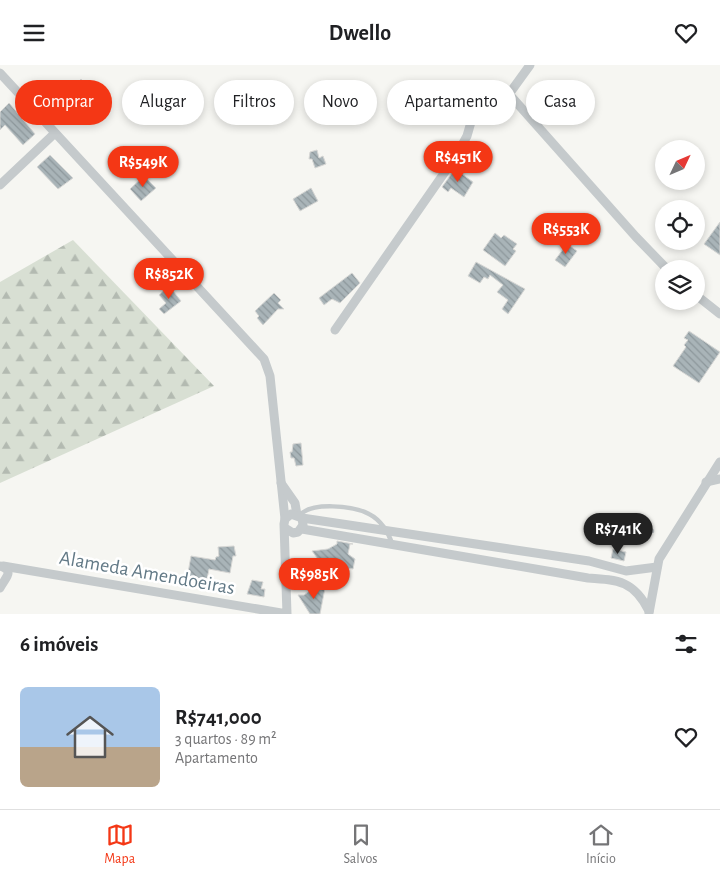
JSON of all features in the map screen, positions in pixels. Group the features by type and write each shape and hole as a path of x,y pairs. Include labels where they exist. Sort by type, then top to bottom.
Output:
{"street":[{"path":"516,84 530,65"},
{"path":"0,73 264,359 270,376 279,481 285,524 287,614"},
{"path":"516,102 658,260"},
{"path":"335,330 456,156 467,136 470,125"},
{"path":"0,185 55,133"},
{"path":"705,302 720,315"},
{"path":"649,613 657,567 664,549 720,462"},
{"path":"706,482 720,479"},
{"path":"279,481 295,503 302,529"},
{"path":"285,524 291,514 388,532 574,559 626,571 657,567"},
{"path":"325,533 328,521"},
{"path":"285,524 293,533"},
{"path":"285,546 293,533 302,529 571,575 615,580 630,585 642,597 649,613"},
{"path":"571,575 574,559"},
{"path":"2,566 8,573 2,584"},
{"name":"Alameda Amendoeiras","path":"2,566 287,614"},
{"path":"601,579 603,566"},
{"path":"2,584 22,569"}],"lane":[{"path":"299,516 303,511 331,505 369,514 388,532 392,544"},
{"path":"597,521 652,531"},
{"path":"371,529 371,541"}],"green space":[{"path":"73,240 214,386 0,483 0,282"}],"building":[{"path":"9,103 15,110 15,125 27,125 35,134 23,145 5,125 0,130 0,112"},
{"path":"317,150 319,158 323,156 326,164 315,168 312,159 309,159 310,152"},
{"path":"50,155 73,178 58,189 37,167"},
{"path":"455,169 473,182 464,197 451,188 448,192 442,187"},
{"path":"144,176 156,188 141,201 130,189"},
{"path":"311,188 318,201 300,211 293,199"},
{"path":"567,215 575,220 567,230 560,225"},
{"path":"720,222 720,255 705,245"},
{"path":"495,233 501,238 504,235 517,244 513,249 516,251 505,266 483,250"},
{"path":"567,244 577,251 565,267 555,260"},
{"path":"476,262 525,289 508,314 502,309 508,300 497,292 503,285 490,275 488,279 484,277 480,283 468,276"},
{"path":"352,273 360,283 340,303 332,299 324,305 319,298"},
{"path":"169,286 181,301 164,314 159,309 166,303 159,295"},
{"path":"274,293 281,300 278,303 284,309 278,309 263,325 257,318 259,316 255,311"},
{"path":"689,331 720,352 699,383 673,366 686,347 684,345 688,340 684,338"},
{"path":"301,443 303,465 296,466 290,452 292,452 293,444"},
{"path":"337,541 353,544 350,544 348,554 355,559 353,569 347,568 346,574 336,570 331,565 325,569 312,551 328,549 337,544"},
{"path":"234,546 236,556 233,556 230,573 209,569 207,579 195,578 195,585 186,584 191,556 215,560 219,556 218,547"},
{"path":"613,549 626,552 624,561 611,558"},
{"path":"252,580 263,582 261,589 265,589 264,597 247,594"},
{"path":"318,585 325,588 320,614 310,614 298,595 304,595"}]}
